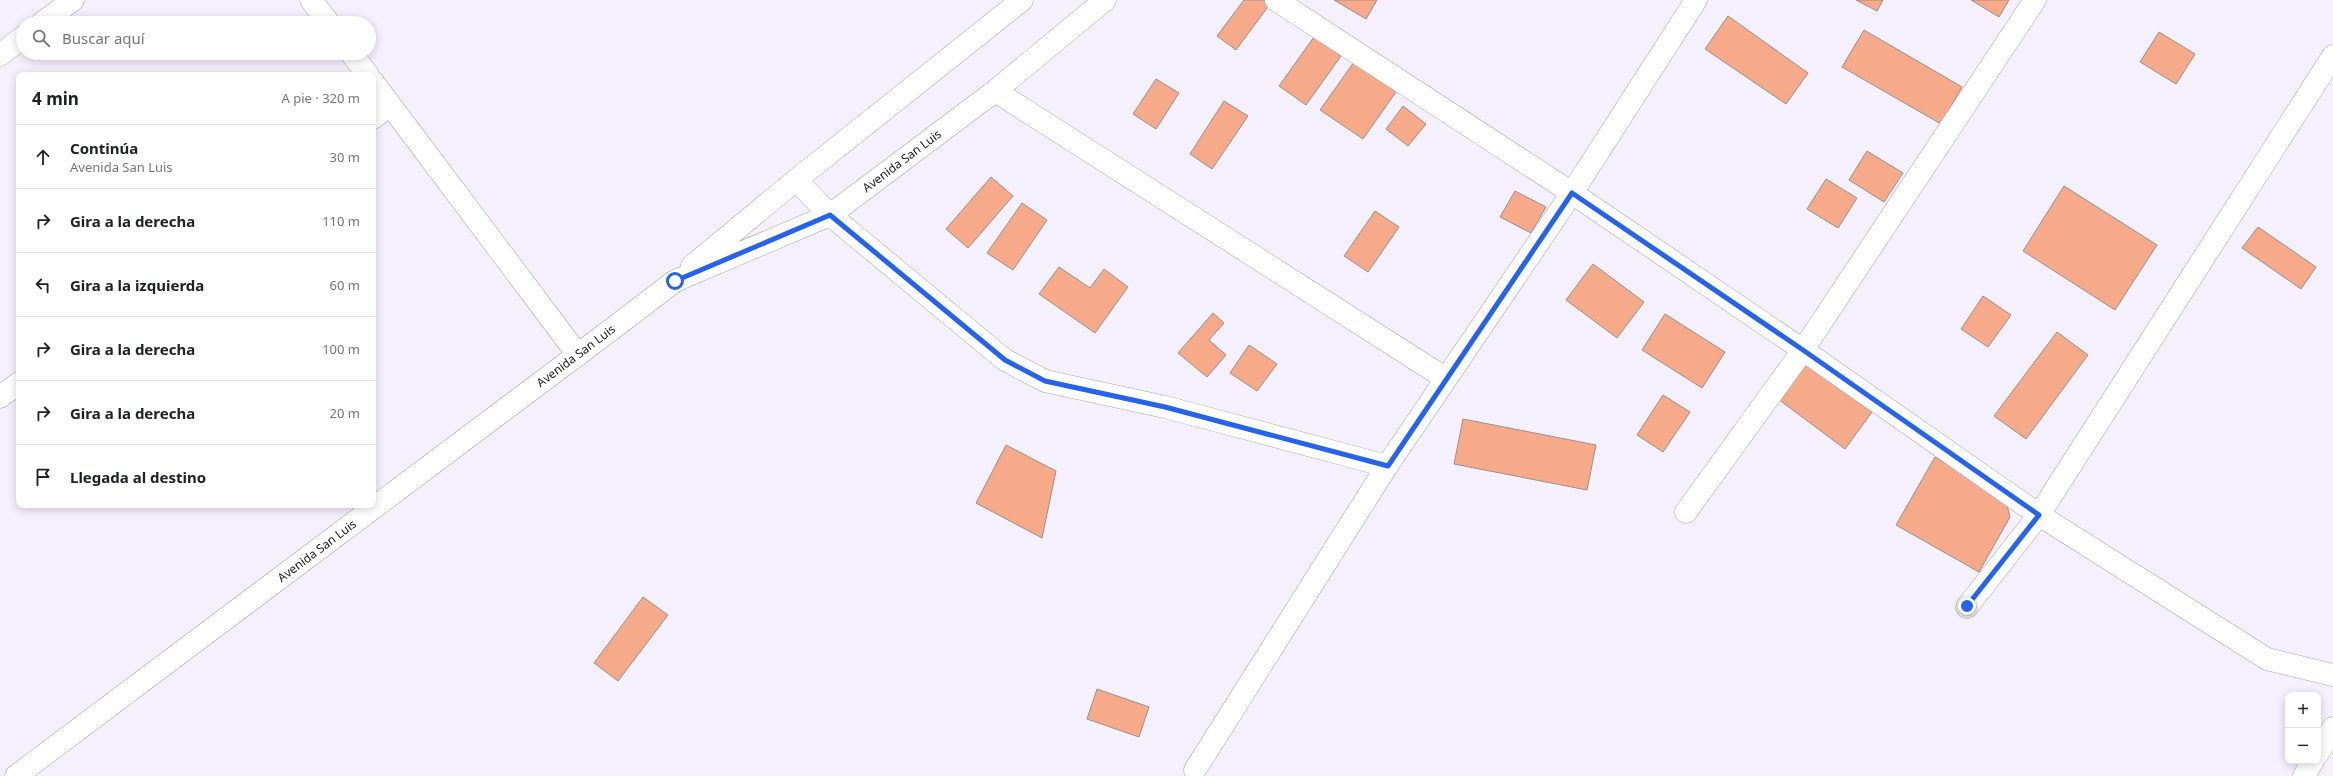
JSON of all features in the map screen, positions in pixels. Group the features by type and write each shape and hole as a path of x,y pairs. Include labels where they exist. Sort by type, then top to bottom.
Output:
{"street":[{"path":"51,16 73,0"},
{"path":"311,0 324,16"},
{"name":"Avenida San Luis","path":"376,506 675,281 796,180 1022,0"},
{"name":"Avenida San Luis","path":"675,281 830,215 995,91 1105,0"},
{"path":"1276,0 1572,193 1803,350 2039,515 2267,658 2333,675"},
{"path":"1195,770 1445,378 1572,193 1696,0"},
{"path":"1686,512 1803,350 2035,0"},
{"path":"0,54 16,42"},
{"path":"1967,606 2039,515 2333,56"},
{"path":"356,60 366,72"},
{"path":"376,86 578,355"},
{"path":"995,91 1445,378"},
{"path":"376,116 390,105"},
{"path":"796,180 830,215 1005,360 1045,381 1165,407 1388,466"},
{"path":"0,397 16,385"},
{"name":"Avenida San Luis","path":"16,776 374,508"},
{"path":"2321,748 2333,728"},
{"path":"2304,776 2311,764"}],"building":[{"path":"1244,0 1264,0 1270,4 1236,50 1217,36"},
{"path":"1334,0 1377,0 1366,19"},
{"path":"1856,0 1883,0 1877,11"},
{"path":"1971,0 2009,0 1999,17"},
{"path":"1728,16 1808,73 1786,104 1705,49"},
{"path":"1864,30 1962,87 1941,124 1842,67"},
{"path":"2159,32 2195,54 2176,84 2140,62"},
{"path":"1314,37 1341,56 1306,105 1279,86"},
{"path":"1354,62 1396,92 1363,139 1320,110"},
{"path":"1156,79 1179,93 1156,129 1133,114"},
{"path":"1224,101 1248,116 1212,169 1190,154"},
{"path":"1403,106 1426,124 1408,146 1386,129"},
{"path":"1867,151 1903,173 1884,202 1849,180"},
{"path":"991,177 1013,196 968,248 946,229"},
{"path":"1826,179 1857,198 1838,228 1807,209"},
{"path":"2064,186 2157,245 2115,310 2023,251"},
{"path":"1515,191 1546,207 1531,233 1500,217"},
{"path":"1022,203 1047,220 1013,270 987,253"},
{"path":"1375,211 1399,227 1368,272 1344,256"},
{"path":"2258,227 2316,267 2301,289 2242,248"},
{"path":"1593,264 1644,302 1617,338 1566,300"},
{"path":"1059,267 1090,288 1104,269 1128,287 1095,333 1039,294"},
{"path":"1983,296 2011,315 1988,347 1961,329"},
{"path":"1213,313 1224,323 1209,340 1226,355 1207,377 1178,353"},
{"path":"1665,314 1725,352 1702,388 1642,350"},
{"path":"2057,332 2088,355 2026,439 1994,416"},
{"path":"1249,345 1277,364 1257,391 1230,373"},
{"path":"1805,362 1872,412 1845,449 1778,399"},
{"path":"1663,395 1690,412 1663,452 1637,435"},
{"path":"1463,419 1596,445 1587,490 1454,464"},
{"path":"1006,445 1056,471 1042,538 976,503"},
{"path":"1935,457 2005,497 2010,517 1979,572 1896,525"},
{"path":"643,597 668,615 618,681 594,663"},
{"path":"1097,689 1149,707 1139,737 1087,719"}],"route":[{"path":"675,281 830,215 1005,360 1045,381 1165,407 1388,466 1445,378 1572,193 1803,350 2039,515 1967,606"}]}
